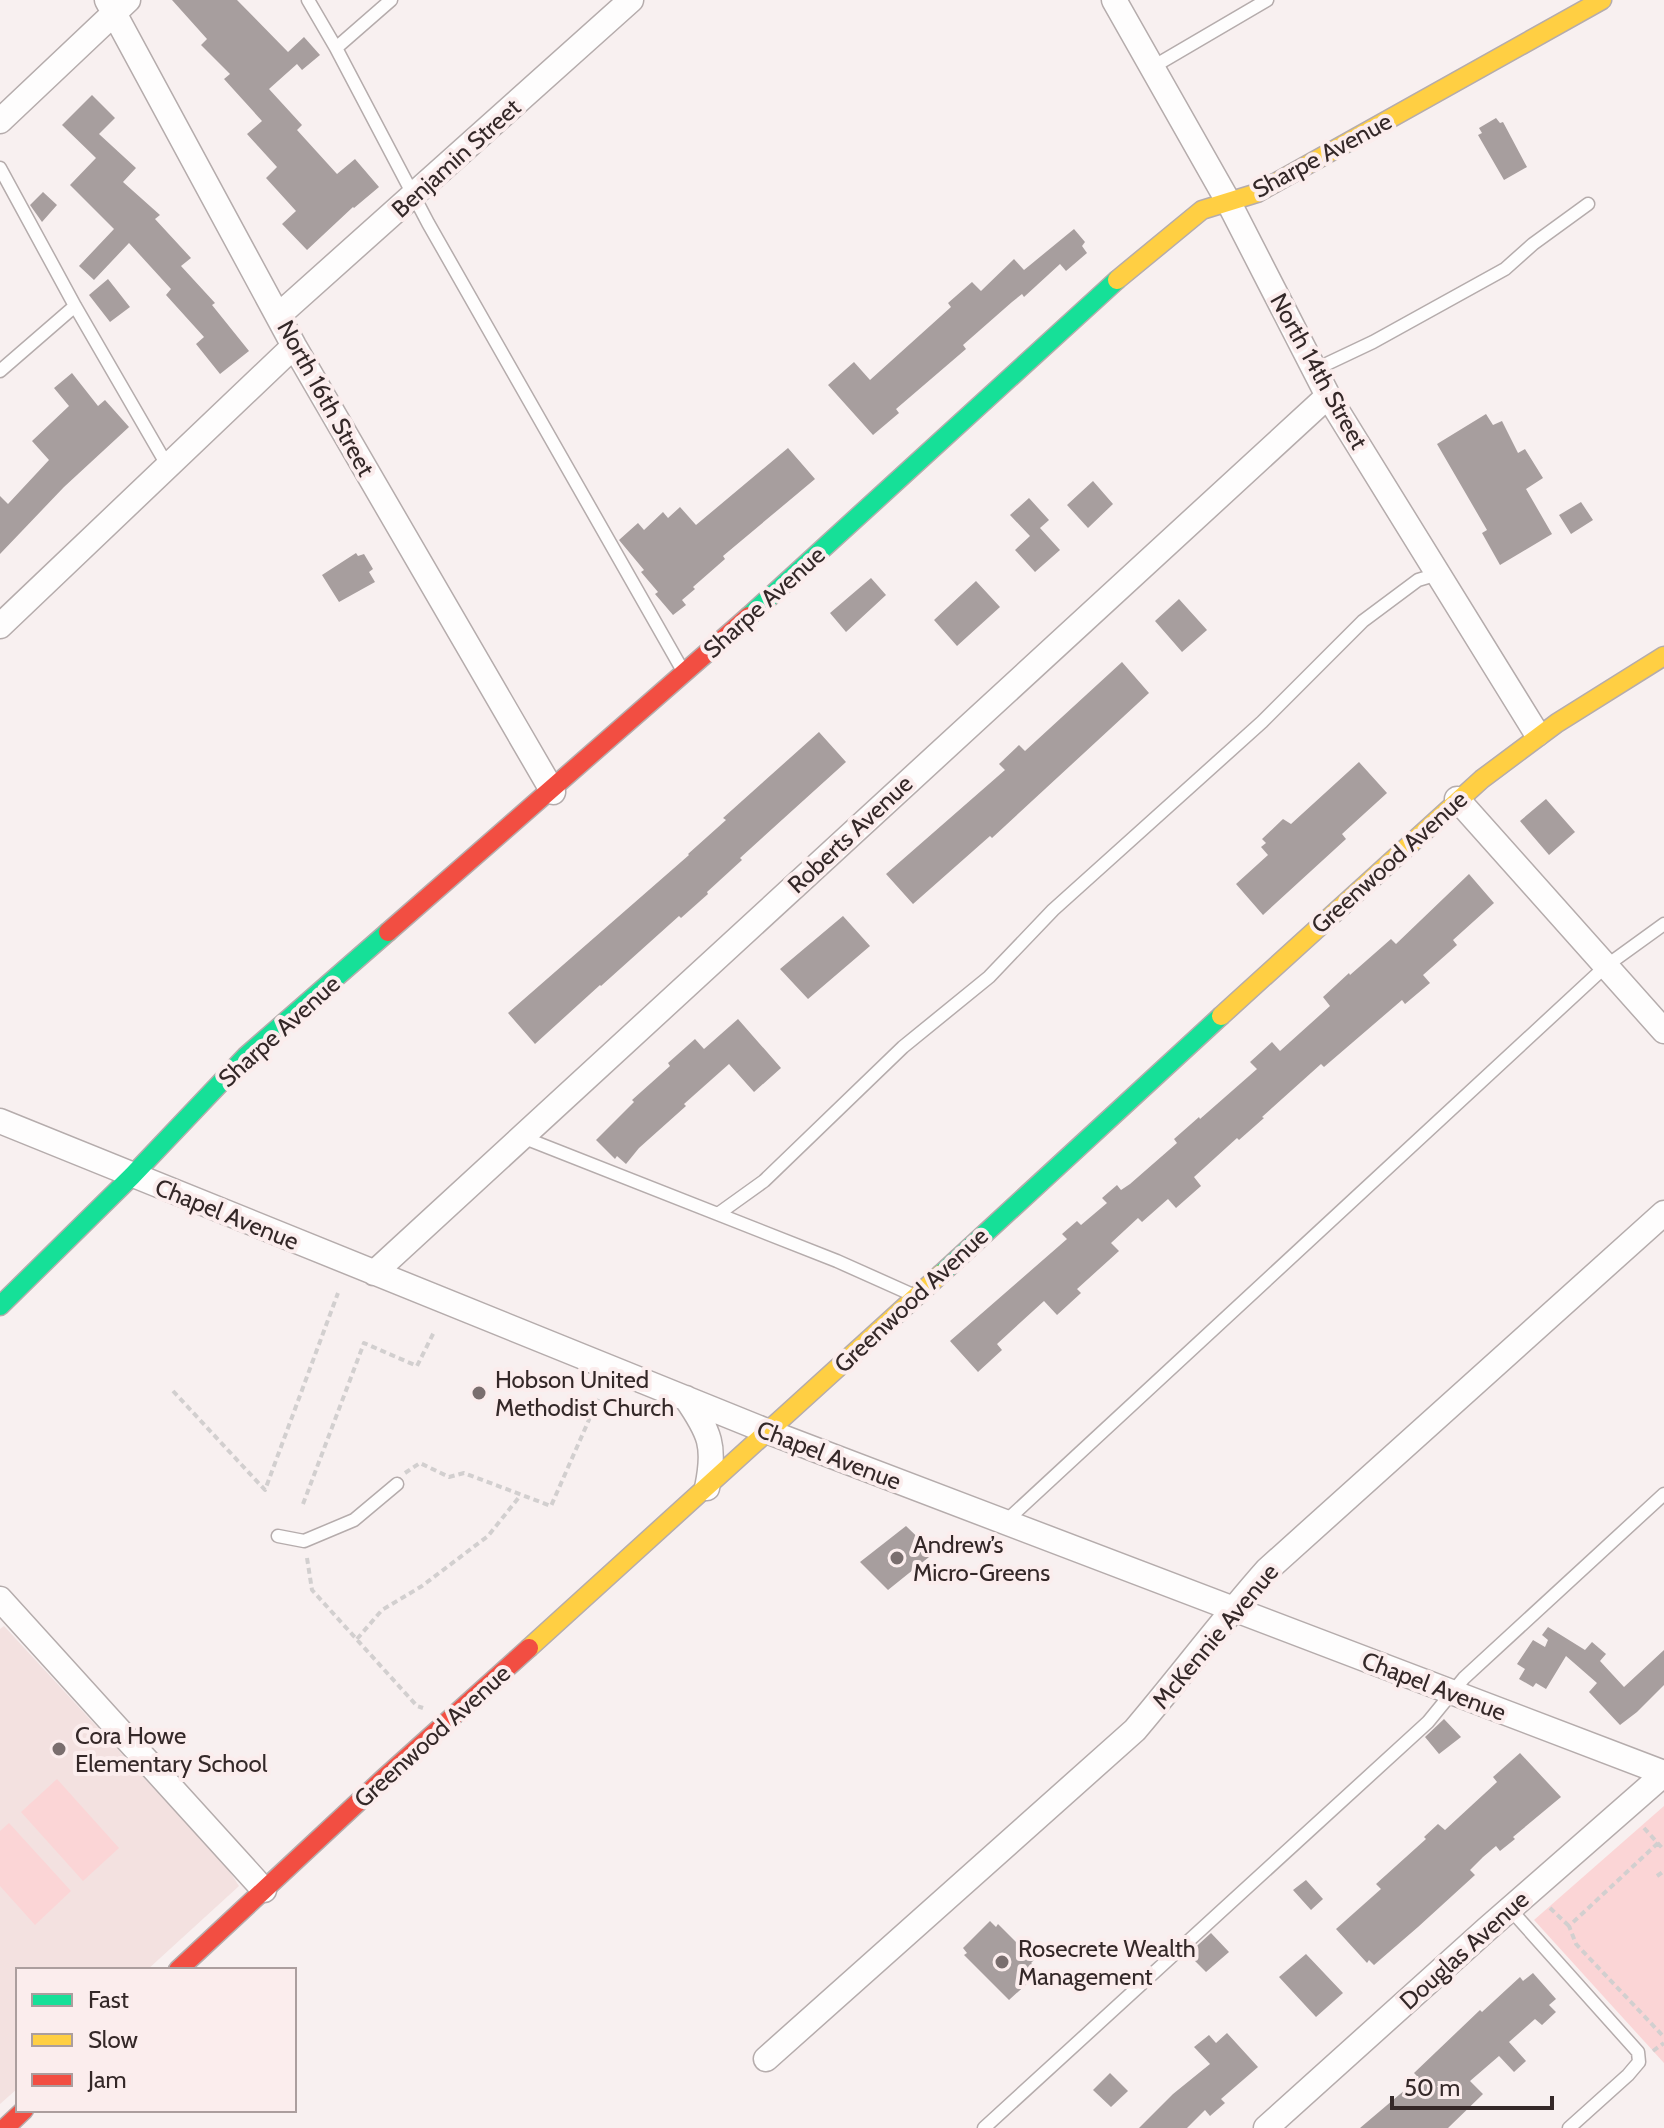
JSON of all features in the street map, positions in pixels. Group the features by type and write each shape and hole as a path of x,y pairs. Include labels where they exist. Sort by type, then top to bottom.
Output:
{"street":[{"name":"Benjamin Street","path":"279,315 631,0"},
{"name":"North 14th Street","path":"1114,0 1229,203 1328,396 1537,734"},
{"name":"Sharpe Avenue","path":"0,1306 132,1176 246,1056 553,792 1140,259 1202,210 1257,193 1602,0"},
{"path":"0,121 116,4"},
{"name":"North 16th Street","path":"116,4 294,346 553,792"},
{"path":"0,626 294,346"},
{"name":"Roberts Avenue","path":"374,1273 1328,396"},
{"name":"Greenwood Avenue","path":"180,1968 383,1779 769,1432 1457,799 1537,734 1664,656"},
{"path":"1457,799 1664,1031"},
{"name":"Chapel Avenue","path":"0,1121 769,1432 1664,1774"},
{"name":"McKennie Avenue","path":"766,2059 1135,1730 1267,1570 1664,1213"},
{"path":"686,1398 705,1425 711,1443 713,1460 707,1488"},
{"path":"0,1599 264,1890"},
{"name":"Douglas Avenue","path":"1266,2128 1664,1774"}],"lane":[{"path":"308,0 685,674"},
{"path":"336,48 391,0"},
{"path":"1151,68 1267,0"},
{"path":"0,168 167,465"},
{"path":"1316,369 1505,269 1533,244 1588,204"},
{"path":"0,371 75,306"},
{"path":"718,1214 764,1181 903,1047 989,977 1053,910 1262,722 1363,621 1418,580 1438,574"},
{"path":"1005,1522 1606,966 1664,924"},
{"path":"522,1137 837,1261 916,1296"},
{"path":"278,1536 304,1541 354,1520 401,1478"},
{"path":"984,2128 1428,1722 1464,1678 1664,1494"},
{"path":"1510,1909 1638,2052 1639,2062 1628,2075 1569,2128"}],"path":[{"path":"173,1391 265,1490 338,1293"},
{"path":"303,1504 364,1343 417,1366 434,1332"},
{"path":"401,1478 420,1463 449,1477 464,1473 551,1506 599,1397"},
{"path":"357,1639 382,1610 422,1586 488,1536 520,1496"},
{"path":"306,1551 312,1590 417,1706 426,1708"},
{"path":"1644,1828 1664,1850"},
{"path":"1569,1926 1658,1843"},
{"path":"1657,1876 1664,1871"},
{"path":"1550,1908 1569,1926 1576,1944 1664,2037"}],"shaded area":[{"name":"Cora Howe Elementary School","path":"4,1626 228,1869 239,1886 149,1968 16,1968 16,2090 0,2104 0,1629"},
{"path":"57,1779 119,1848 83,1881 21,1812"},
{"path":"1664,1806 1664,2063 1534,1920"},
{"path":"9,1823 71,1891 35,1925 0,1886 0,1831"}],"building":[{"path":"172,0 237,0 288,52 304,37 320,55 302,70 297,64 269,89 302,125 297,130 337,174 355,159 379,187 307,250 282,224 296,211 266,178 277,167 247,134 262,121 224,79 230,74 201,45 207,39"},
{"path":"92,95 115,118 99,134 136,168 123,182 160,215 155,219 191,258 181,266 215,303 212,305 249,351 220,374 196,344 204,337 166,295 171,289 129,243 94,280 79,266 114,229 70,185 96,158 62,125"},
{"path":"1496,118 1503,122 1527,167 1504,180 1478,135 1482,133 1479,128"},
{"path":"43,192 57,205 42,222 30,205"},
{"path":"1074,229 1085,242 1082,246 1087,253 1066,271 1060,264 1024,297 1022,294 1012,302 963,345 966,349 896,409 899,413 873,435 828,385 854,362 870,380 951,307 948,303 972,282 981,291 1014,259 1024,270"},
{"path":"108,279 130,307 110,322 89,295"},
{"path":"72,373 98,406 105,400 129,427 64,487 0,554 0,496 8,504 49,460 32,441 69,406 54,388"},
{"path":"1486,414 1493,425 1502,421 1518,453 1525,449 1543,478 1526,489 1552,534 1500,565 1482,533 1487,530 1437,444"},
{"path":"788,448 815,479 723,556 725,559 693,587 695,589 682,600 686,605 673,615 655,594 658,592 641,572 644,570 619,540 638,523 644,530 663,512 668,518 680,507 696,525"},
{"path":"1093,481 1113,504 1088,528 1067,505"},
{"path":"1029,498 1049,520 1040,528 1060,550 1035,572 1015,550 1030,536 1010,515"},
{"path":"1581,502 1593,520 1571,534 1559,515"},
{"path":"356,553 358,556 364,554 373,569 369,572 375,582 339,602 322,575"},
{"path":"871,578 886,595 846,632 830,613"},
{"path":"976,581 1000,607 957,646 934,620"},
{"path":"1179,599 1207,630 1182,652 1155,621"},
{"path":"1122,662 1149,693 992,838 990,836 913,904 886,874 1005,770 999,764 1019,745 1025,751"},
{"path":"819,732 846,762 740,858 742,860 708,894 535,1044 508,1013 689,855 726,820 723,818"},
{"path":"1359,762 1387,793 1342,834 1346,839 1263,915 1236,884 1268,855 1261,847 1266,843 1262,839 1283,819 1291,824"},
{"path":"1546,799 1575,832 1549,855 1520,821"},
{"path":"1469,874 1494,903 1453,940 1457,945 1423,975 1430,983 1405,1004 1402,1000 1324,1067 1321,1064 1264,1118 1239,1140 1237,1138 1194,1177 1201,1186 1176,1208 1168,1199 1142,1222 1138,1218 1111,1243 1119,1251 1077,1289 1081,1293 1057,1315 1044,1301 997,1344 1002,1350 978,1372 950,1341 1067,1239 1062,1234 1077,1221 1081,1225 1107,1203 1102,1198 1117,1185 1121,1190 1130,1184 1177,1143 1174,1139 1257,1069 1250,1062 1272,1042 1280,1051 1330,1006 1323,997 1391,939 1396,944"},
{"path":"843,916 870,946 808,999 780,969"},
{"path":"738,1019 781,1068 754,1092 729,1064 684,1104 686,1106 639,1148 626,1164 617,1156 615,1159 596,1140 634,1102 632,1100 670,1066 668,1063 695,1039 704,1049"},
{"name":"Andrew’s Micro-Greens","path":"906,1526 934,1553 888,1590 860,1562"},
{"path":"1548,1627 1585,1650 1592,1642 1606,1654 1600,1661 1624,1687 1664,1650 1664,1685 1620,1725 1589,1692 1597,1683 1566,1656 1546,1689 1536,1683 1533,1687 1519,1679 1525,1669 1517,1664 1533,1640 1545,1647 1548,1640 1542,1635"},
{"path":"1444,1719 1461,1737 1439,1754 1425,1737"},
{"path":"1520,1753 1561,1797 1500,1851 1496,1846 1483,1857 1470,1870 1475,1875 1374,1965 1369,1960 1367,1963 1336,1929 1381,1889 1376,1884 1426,1839 1424,1837 1438,1824 1445,1830 1497,1782 1493,1777"},
{"path":"1306,1880 1323,1899 1311,1910 1293,1890"},
{"name":"Rosecrete Wealth Management","path":"990,1921 996,1927 998,1924 1034,1960 1031,1963 1040,1972 1009,2000 964,1955 967,1953 963,1948"},
{"path":"1211,1933 1229,1952 1206,1972 1188,1954"},
{"path":"1306,1954 1343,1993 1316,2017 1279,1977"},
{"path":"1533,1973 1556,1999 1549,2005 1556,2012 1542,2025 1535,2019 1509,2042 1526,2061 1514,2072 1499,2056 1470,2081 1483,2094 1448,2128 1360,2128 1419,2078 1414,2073 1480,2010 1482,2012 1520,1977 1523,1981"},
{"path":"1227,2033 1258,2067 1221,2099 1225,2103 1210,2116 1205,2110 1187,2128 1139,2128 1173,2094 1210,2064 1194,2047 1209,2035 1216,2043"},
{"path":"1110,2073 1128,2091 1111,2107 1093,2090"}],"traffic: fast":[{"path":"749,616 1117,280"},
{"path":"0,1306 132,1176 246,1056 388,932"},
{"path":"941,1274 1221,1016"}],"traffic: slow":[{"path":"1117,280 1202,210 1257,193 1602,0"},
{"path":"1221,1016 1482,779 1557,723 1664,656"},
{"path":"529,1648 941,1274"}],"traffic: jam":[{"path":"388,932 749,616"},
{"path":"180,1968 529,1648"},
{"path":"5,2128 22,2112"}],"place":[{"name":"Hobson United Methodist Church","path":"479,1393"},
{"name":"Andrew’s Micro-Greens","path":"897,1558"},
{"name":"Cora Howe Elementary School","path":"59,1749"},
{"name":"Rosecrete Wealth Management","path":"1002,1962"}]}
